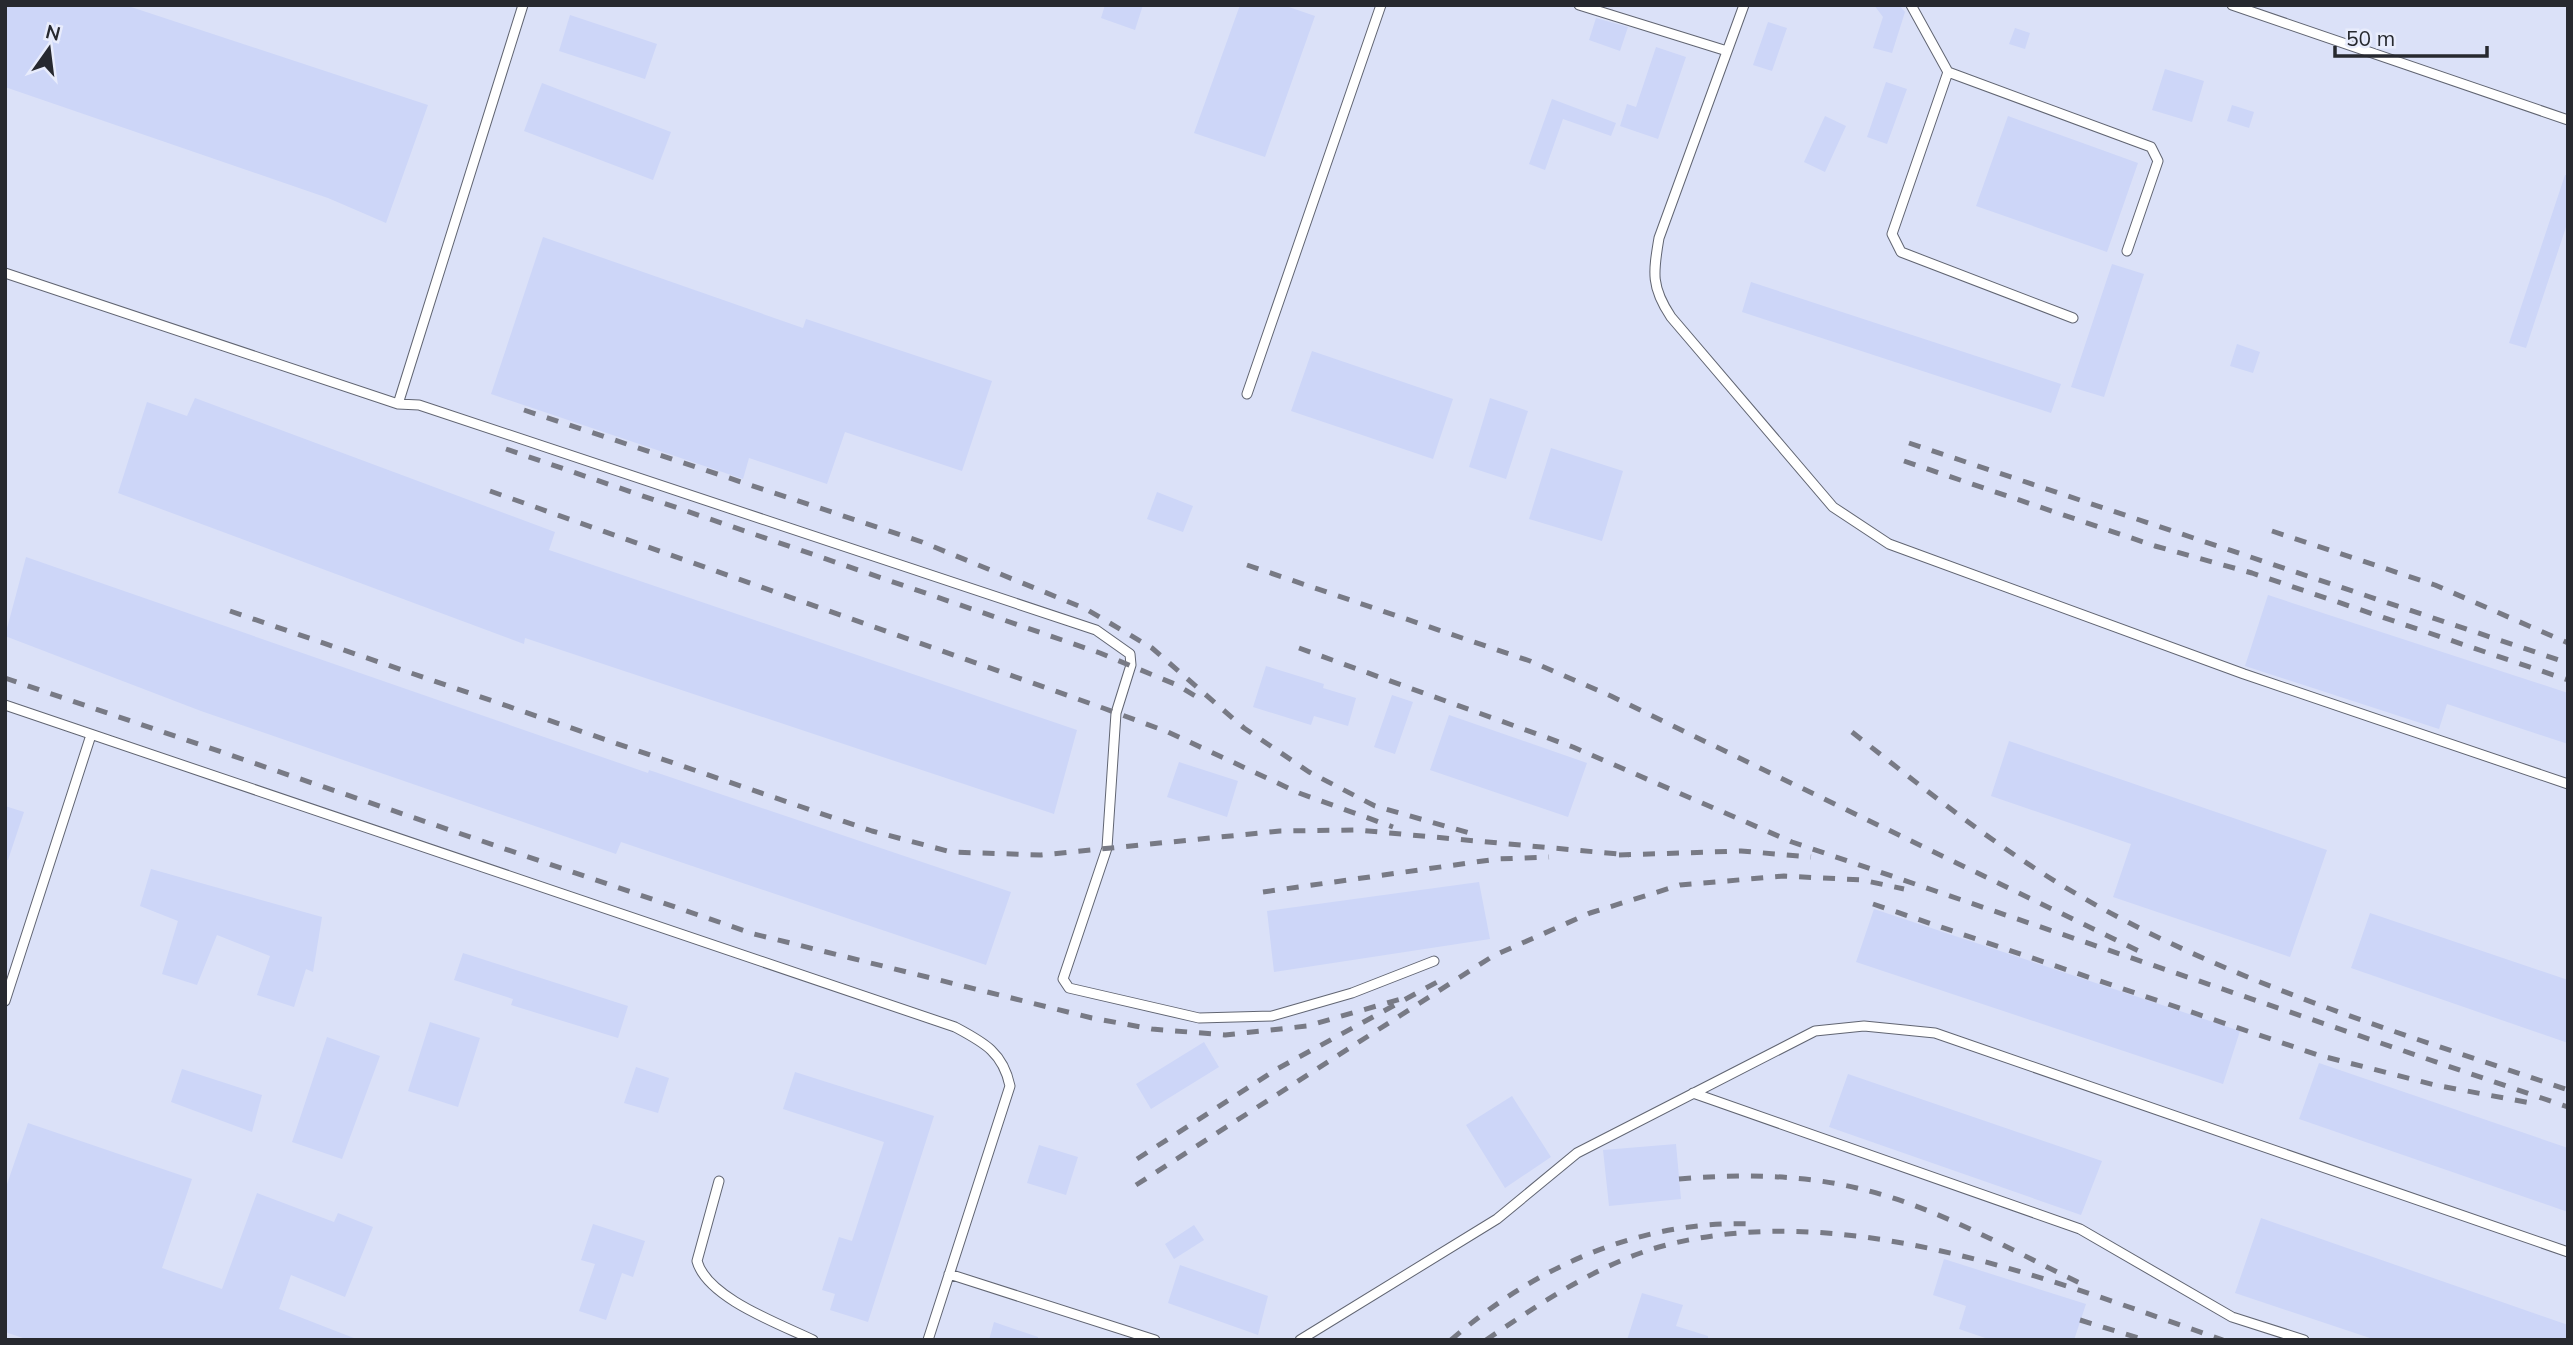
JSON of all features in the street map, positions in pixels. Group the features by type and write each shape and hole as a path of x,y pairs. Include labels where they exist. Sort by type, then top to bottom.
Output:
{"lane":[{"path":"398,404 523,5"},
{"path":"1247,394 1381,5"},
{"path":"1579,5 1727,51"},
{"path":"1744,5 1659,238 1653,268 1656,296 1833,507 1889,544 2244,674 2568,784"},
{"path":"1911,5 1948,72 2151,147 2158,162 2127,251"},
{"path":"2232,5 2568,120"},
{"path":"1948,72 1892,234 1901,252 2073,318"},
{"path":"5,273 398,404 419,405 536,442 1096,630 1130,654 1131,665 1116,713 1107,848 1063,979 1069,988 1199,1018 1272,1016 1352,993 1434,961"},
{"path":"5,705 955,1027 992,1047 1006,1068 1010,1086 928,1340"},
{"path":"5,1001 91,735"},
{"path":"1300,1340 1497,1219 1577,1153 1815,1031 1864,1026 1935,1033 2568,1252"},
{"path":"1693,1093 2080,1229 2232,1317 2304,1340"},
{"path":"719,1181 697,1261 700,1272 743,1306 813,1340"},
{"path":"949,1274 1155,1340"}],"shaded area":[{"path":"5,5 2568,5 2568,1340 5,1340"}],"building":[{"path":"5,5 125,5 428,105 386,223 328,198 5,87"},
{"path":"1105,5 1143,5 1135,30 1101,18"},
{"path":"1240,5 1283,5 1315,16 1265,157 1194,133"},
{"path":"1874,5 1899,5 1905,12 1892,53 1873,48 1883,17"},
{"path":"570,15 657,44 645,79 559,51"},
{"path":"1596,18 1628,27 1620,51 1589,40"},
{"path":"1768,22 1787,28 1772,71 1753,65"},
{"path":"2015,28 2030,33 2025,49 2009,44"},
{"path":"1656,47 1686,57 1658,139 1620,126 1627,104 1636,107"},
{"path":"2165,69 2204,81 2192,122 2152,110"},
{"path":"1886,82 1907,89 1887,144 1867,137"},
{"path":"542,83 671,132 653,180 524,131"},
{"path":"1552,99 1616,123 1611,136 1563,119 1545,170 1529,164"},
{"path":"2232,105 2254,112 2249,128 2227,121"},
{"path":"1825,116 1846,126 1825,172 1804,162"},
{"path":"2008,116 2138,163 2107,252 1976,206"},
{"path":"2565,175 2568,175 2568,221 2526,348 2509,343"},
{"path":"543,237 803,328 806,319 992,381 962,471 845,432 827,484 749,458 743,479 491,394"},
{"path":"2112,264 2144,274 2104,397 2071,387"},
{"path":"1751,282 2061,384 2051,413 1742,312"},
{"path":"2237,344 2260,352 2253,373 2230,366"},
{"path":"1312,351 1453,399 1433,459 1291,411"},
{"path":"195,398 555,532 549,550 1077,730 1054,814 525,638 524,644 118,493 147,402 187,416"},
{"path":"1490,398 1528,411 1506,479 1469,467"},
{"path":"1551,448 1623,471 1602,541 1529,519"},
{"path":"1157,492 1193,506 1183,532 1147,519"},
{"path":"26,557 648,773 649,770 1011,892 986,965 621,842 616,854 201,711 5,636"},
{"path":"2268,595 2568,693 2568,744 2447,704 2439,729 2245,666"},
{"path":"1266,666 1324,684 1323,688 1356,698 1348,726 1314,716 1311,725 1253,707"},
{"path":"1392,695 1413,702 1395,754 1374,747"},
{"path":"1449,715 1587,763 1568,817 1430,770"},
{"path":"2009,741 2327,850 2290,957 2113,897 2131,844 1991,796"},
{"path":"1179,762 1238,781 1227,817 1167,797"},
{"path":"5,806 24,812 8,860 5,860"},
{"path":"151,869 322,917 313,972 306,969 294,1007 257,995 270,956 217,935 197,985 162,974 178,921 140,906"},
{"path":"1479,882 1490,939 1274,972 1267,911"},
{"path":"1874,909 2240,1031 2223,1084 1856,962"},
{"path":"2370,913 2568,980 2568,1043 2351,968"},
{"path":"463,953 628,1006 618,1038 511,1005 513,999 454,980"},
{"path":"430,1022 480,1038 458,1107 408,1091"},
{"path":"327,1037 380,1056 342,1159 292,1142"},
{"path":"1204,1042 1219,1067 1151,1109 1136,1084"},
{"path":"2319,1063 2568,1148 2568,1212 2299,1119"},
{"path":"636,1067 669,1078 658,1113 624,1103"},
{"path":"182,1069 262,1095 252,1132 171,1102"},
{"path":"795,1072 934,1116 868,1322 830,1310 835,1294 822,1290 839,1237 852,1241 884,1142 783,1109"},
{"path":"1848,1074 2102,1161 2081,1215 1829,1127"},
{"path":"1512,1096 1551,1157 1505,1188 1466,1125"},
{"path":"28,1123 192,1179 162,1268 222,1289 257,1193 334,1222 338,1213 373,1227 345,1297 291,1275 279,1309 359,1340 29,1340 5,1332 5,1190"},
{"path":"1676,1144 1681,1199 1609,1206 1603,1150"},
{"path":"1039,1145 1078,1157 1066,1195 1027,1183"},
{"path":"2261,1218 2568,1325 2568,1340 2376,1340 2235,1293"},
{"path":"593,1224 645,1241 633,1277 622,1273 606,1320 579,1311 595,1264 581,1260"},
{"path":"1194,1225 1204,1240 1174,1259 1165,1244"},
{"path":"1944,1259 2086,1304 2074,1340 1991,1340 1959,1329 1966,1306 1933,1295"},
{"path":"1180,1265 1268,1296 1258,1335 1168,1303"},
{"path":"1642,1293 1683,1305 1676,1326 1708,1336 1708,1340 1627,1340"},
{"path":"994,1322 1038,1337 1038,1340 989,1340"}],"railway":[{"path":"524,410 922,542 1086,609 1152,648 1244,728 1309,772 1375,806 1473,834"},
{"path":"1909,443 2568,663"},
{"path":"506,449 1100,653 1177,685 1197,697"},
{"path":"1904,461 2155,546 2252,573 2568,680"},
{"path":"490,491 1168,732 1299,793 1393,827"},
{"path":"2272,531 2435,585 2568,643"},
{"path":"1247,565 1530,661 1611,696 2139,951"},
{"path":"230,611 872,831 951,852 1041,855 1280,831 1357,830 1629,855"},
{"path":"1299,648 1573,747 1792,842 2568,1107"},
{"path":"5,678 754,934 1092,1018 1152,1029 1225,1035 1307,1026 1401,999"},
{"path":"1852,732 2020,859 2138,927 2257,981 2319,1005 2568,1090"},
{"path":"1619,855 1741,851 1811,857"},
{"path":"1263,892 1497,859 1549,857"},
{"path":"1136,1185 1493,956 1590,913 1680,885 1784,876 1862,880 1904,889"},
{"path":"1873,904 2318,1055 2435,1085 2536,1104"},
{"path":"1137,1159 1277,1069 1439,981"},
{"path":"1679,1179 1771,1176 1816,1180 1861,1189 1948,1219 2088,1287"},
{"path":"1451,1340 1484,1313 1519,1290 1594,1252 1673,1229 1715,1224 1757,1224"},
{"path":"1486,1340 1591,1275 1659,1247 1729,1234 1800,1232 1873,1238 1945,1252 2088,1293 2223,1340"},
{"path":"2080,1320 2145,1340"}]}
